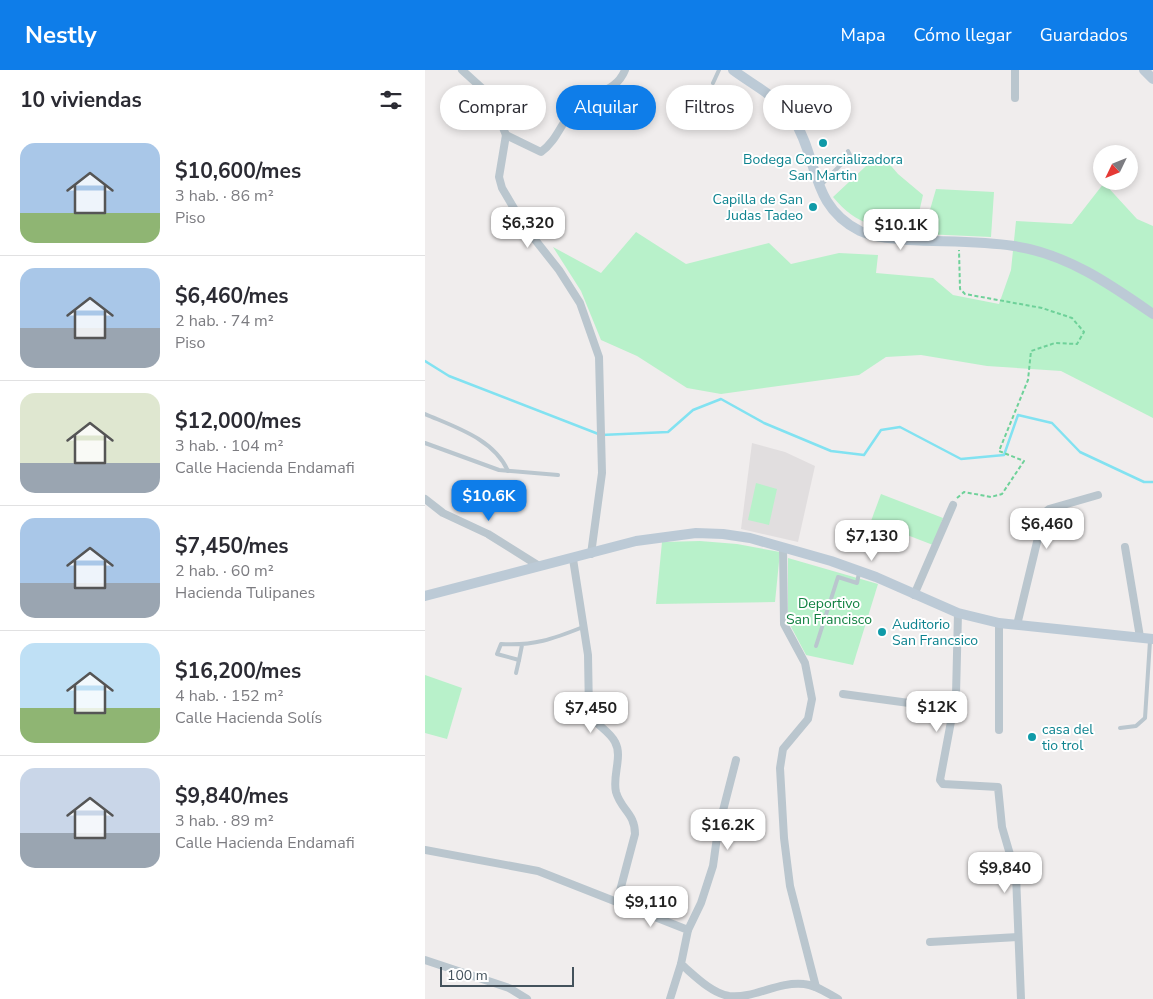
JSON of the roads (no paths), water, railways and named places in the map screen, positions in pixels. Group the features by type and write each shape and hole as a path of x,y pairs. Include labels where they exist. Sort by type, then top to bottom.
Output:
{"main road":[{"path":"733,70 774,99 793,119 801,134 820,191 837,214 861,231 888,238 1014,246 1035,250 1072,262 1153,314"},
{"path":"1145,70 1153,79"},
{"path":"425,596 573,559 636,541 696,533 732,536 783,547 860,571 914,596 958,613 999,623 1147,638"}],"street":[{"path":"462,70 484,90 493,104 506,135 499,183 525,227 559,270 580,303 599,357 599,430 602,473 591,554"},
{"path":"506,135 541,152 552,142 574,108 617,84 625,70"},
{"path":"1015,70 1015,98"},
{"path":"1017,625 1044,513 1049,509 1098,495"},
{"path":"425,499 443,513 488,534 539,566"},
{"path":"914,596 953,505"},
{"path":"783,547 784,624 805,663 812,699 808,719 783,749 780,768 784,838 791,886 816,987"},
{"path":"1125,547 1147,638"},
{"path":"573,559 588,655 589,713 593,721 614,739 618,747 615,781 617,794 635,824 635,834 617,902"},
{"path":"958,613 957,687 940,780 943,784 999,787 1002,827 1016,875 1021,999"},
{"path":"999,623 999,730"},
{"path":"843,694 953,709"},
{"path":"670,999 681,964 688,930 701,903 713,866 718,830 737,760"},
{"path":"425,850 538,871 688,930"},
{"path":"930,942 1018,937"},
{"path":"425,960 509,988 527,999"},
{"path":"681,964 704,983 727,996 741,997 792,984 816,987 839,999"}],"lane":[{"path":"713,82 719,70"},
{"path":"823,183 850,155 849,151"},
{"path":"425,414 474,436 497,454 508,471"},
{"path":"425,443 508,471 558,475"},
{"path":"816,646 838,577 857,583 860,571"},
{"path":"519,660 497,654 501,644 521,645 547,641 583,627"},
{"path":"1120,728 1136,726 1145,718 1147,638"},
{"path":"516,673 521,645"}],"waterway":[{"path":"425,361 449,376 601,435 668,432 693,410 721,399 764,423 831,451 864,455 881,430 900,427 961,459 1004,455 1018,415 1052,423 1080,452 1144,482 1153,482"}],"place":[{"name":"Bodega Comercializadora San Martin","path":"823,143"},
{"name":"Capilla de San Judas Tadeo","path":"813,207"},
{"name":"Auditorio San Francsico","path":"882,632"},
{"name":"casa del tio trol","path":"1032,737"}],"park label":[{"name":"Deportivo San Francisco","path":"829,612"}]}
